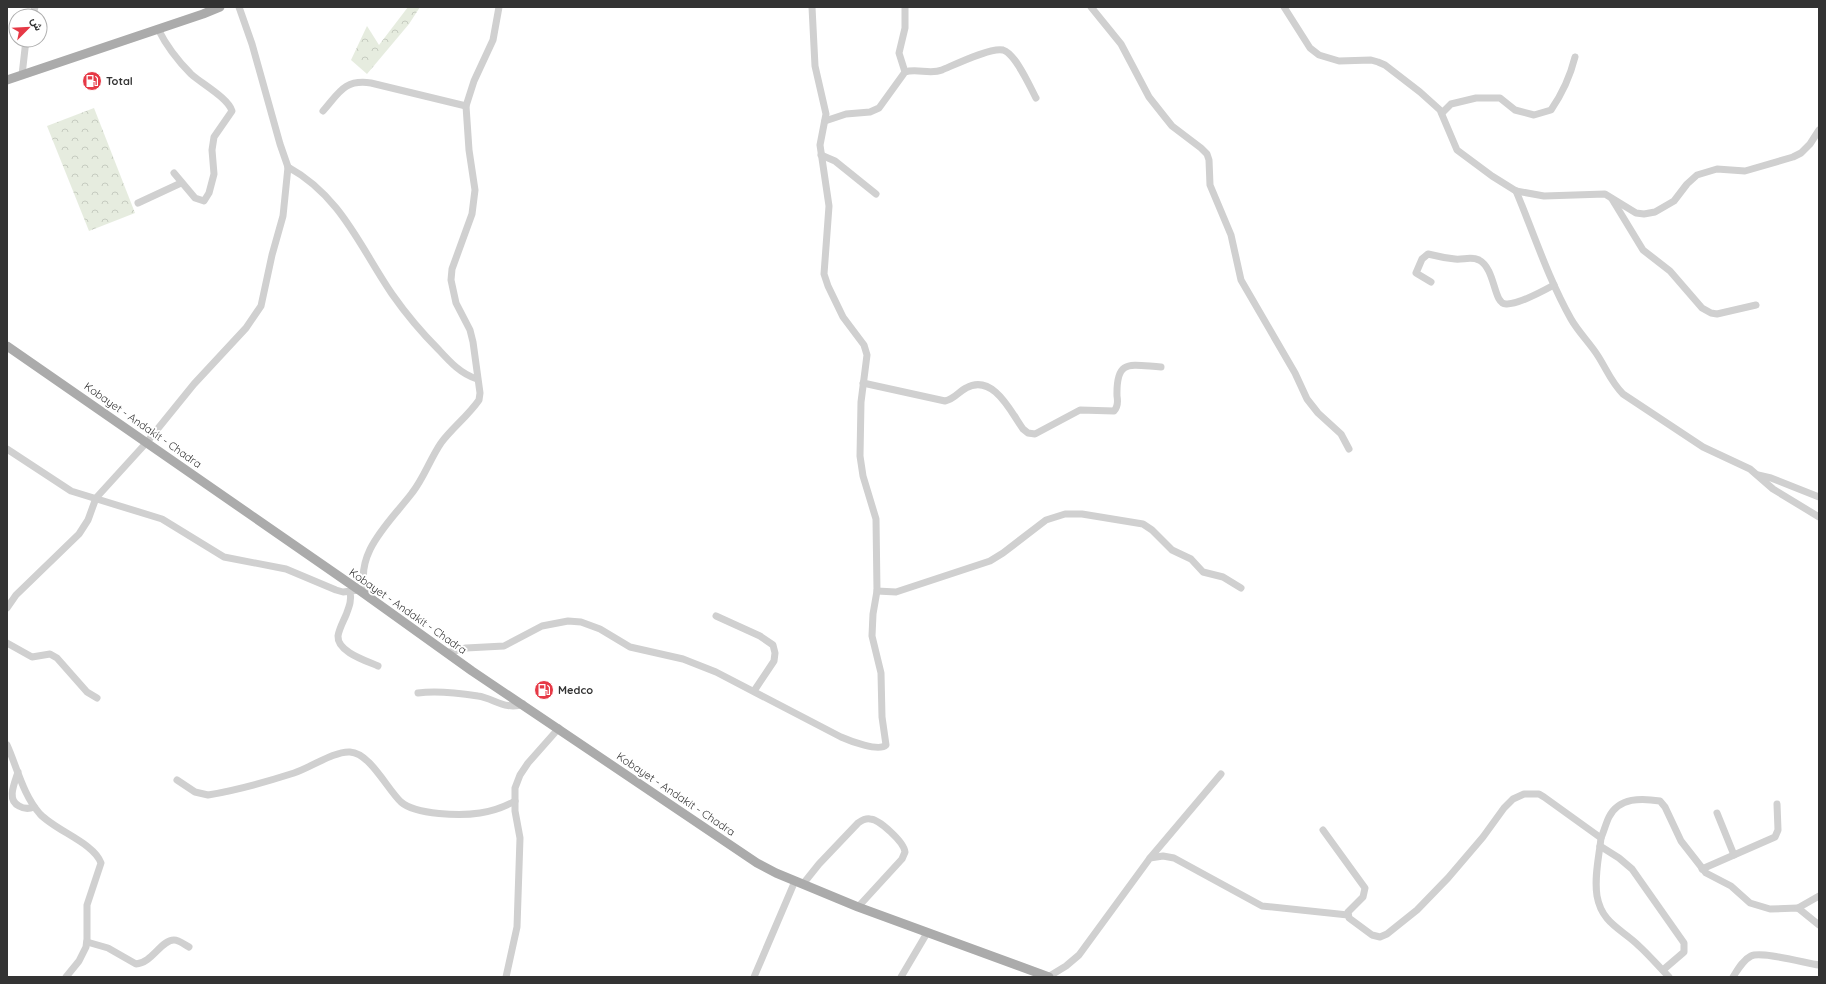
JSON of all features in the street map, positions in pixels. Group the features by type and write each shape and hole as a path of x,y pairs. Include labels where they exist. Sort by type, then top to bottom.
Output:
{"main road":[{"path":"7,80 218,8"},
{"name":"Kobayet - Andakit - Chadra","path":"7,346 147,442 354,591 367,596 446,653 757,863 858,907 1049,977"}],"street":[{"path":"7,608 16,595 78,534 88,520 96,498 147,442 194,384 246,328 261,306 272,255 283,216 288,167 280,144 252,44 239,7"},
{"path":"367,596 363,576 377,535 422,479 435,452 448,433 475,405 480,393 470,330 456,303 451,280 452,269 472,214 475,190 469,150 466,106 474,81 493,40 500,7"},
{"path":"446,653 466,648 504,646 542,626 568,621 581,622 600,629 630,647 683,659 716,672 841,737 880,748 885,747 887,743 882,717 881,673 872,636 873,614 877,591 876,519 860,465 863,383 867,360 866,350 843,317 824,274 829,206 821,155 821,136 825,121 825,107 819,88 815,66 812,7"},
{"path":"905,7 905,28 899,57 905,72"},
{"path":"1091,7 1121,44 1150,97 1164,116 1172,126 1207,154 1209,160 1210,185 1229,229 1241,280 1295,373 1307,399 1318,413 1341,434 1349,449"},
{"path":"1284,7 1307,44 1319,56 1339,61 1371,60 1385,65 1433,103 1442,113 1457,150 1492,176 1516,191 1544,196 1605,194 1636,213 1644,214 1655,212 1674,201 1687,184 1697,175 1717,170 1745,171 1792,158 1801,153 1810,144 1819,130"},
{"path":"158,29 168,45 190,73 227,104 232,111 230,116 220,127 214,137 212,150 214,169 207,198 204,201 198,200 181,183 174,173"},
{"path":"22,75 25,48"},
{"path":"825,121 846,114 870,112 879,108 905,72 912,70 937,71 970,58 1002,50 1012,57 1024,74 1036,98"},
{"path":"1442,113 1452,104 1476,98 1500,98 1515,110 1534,115 1551,110 1561,95 1572,71 1575,58"},
{"path":"323,111 346,86 357,82 371,83 466,106"},
{"path":"821,155 835,162 876,194"},
{"path":"288,167 312,182 339,211 365,247 391,293 416,326 461,371 477,379"},
{"path":"138,202 181,183"},
{"path":"1516,191 1542,259 1554,285 1572,320 1598,355 1617,388 1703,446 1746,467 1758,475 1773,489 1819,517"},
{"path":"1611,197 1643,250 1670,271 1702,308 1711,313 1717,314 1756,305"},
{"path":"1431,282 1416,273 1422,259 1428,254 1456,259 1478,259 1486,266 1492,276 1497,296 1501,302 1505,304 1520,300 1554,285"},
{"path":"863,383 945,401 954,398 967,388 984,385 996,393 1023,429 1028,433 1035,434 1080,410 1114,411 1118,403 1117,379 1121,370 1124,368 1130,366 1161,368"},
{"path":"7,449 81,496 96,498 162,519 224,557 286,569 336,590 354,591 340,629 339,640 344,648 378,666"},
{"path":"1758,475 1771,478 1819,497"},
{"path":"877,591 896,592 990,561 1003,553 1046,520 1056,516 1073,513 1143,524 1152,530 1172,550 1191,559 1203,572 1223,577 1241,588"},
{"path":"716,616 760,636 772,645 775,653 774,661 754,691"},
{"path":"7,643 32,657 50,654 57,658 87,692 97,698"},
{"path":"418,693 438,692 480,696 511,707 522,704"},
{"path":"506,977 517,927 520,838 515,801 515,788 520,775 538,751 559,728"},
{"path":"7,745 34,807 52,824 95,852 102,863 87,905 87,942 84,952 73,970 66,977"},
{"path":"177,780 195,792 208,795 294,773 336,755 345,752 352,752 364,758 400,802 416,810 474,814 495,810 515,801"},
{"path":"18,772 12,801 14,804 24,808 34,807"},
{"path":"1049,977 1079,955 1150,858 1220,774"},
{"path":"1323,830 1365,888 1363,896 1348,912 1350,920 1372,935 1380,937 1387,934 1417,910 1448,878 1483,837 1504,808 1513,799 1524,794 1539,794 1601,838"},
{"path":"1669,977 1638,944 1615,928 1604,914 1598,901 1596,887 1601,838 1609,817 1616,807 1622,803 1637,799 1660,801 1664,805 1681,841 1702,869 1710,876 1731,886 1745,900 1753,904 1770,909 1798,908 1819,896"},
{"path":"1702,869 1776,835 1778,828 1777,804"},
{"path":"1717,813 1734,855"},
{"path":"754,977 799,882 819,864 858,823 866,819 873,820 901,842 905,852 902,859 858,907"},
{"path":"1600,846 1619,858 1632,869 1684,943 1684,952 1663,970"},
{"path":"1150,858 1163,856 1174,858 1262,906 1348,915"},
{"path":"1798,908 1819,925"},
{"path":"903,976 927,932"},
{"path":"87,942 108,948 136,964 147,960 164,945 173,940 189,947"},
{"path":"1733,977 1748,958 1755,954 1819,965"}],"green space":[{"path":"408,7 420,7 409,24 367,74 351,60 367,26 379,45"},
{"path":"94,108 135,213 89,231 47,126"}],"place":[{"name":"Total","path":"92,81"},
{"name":"Medco","path":"544,690"}]}
